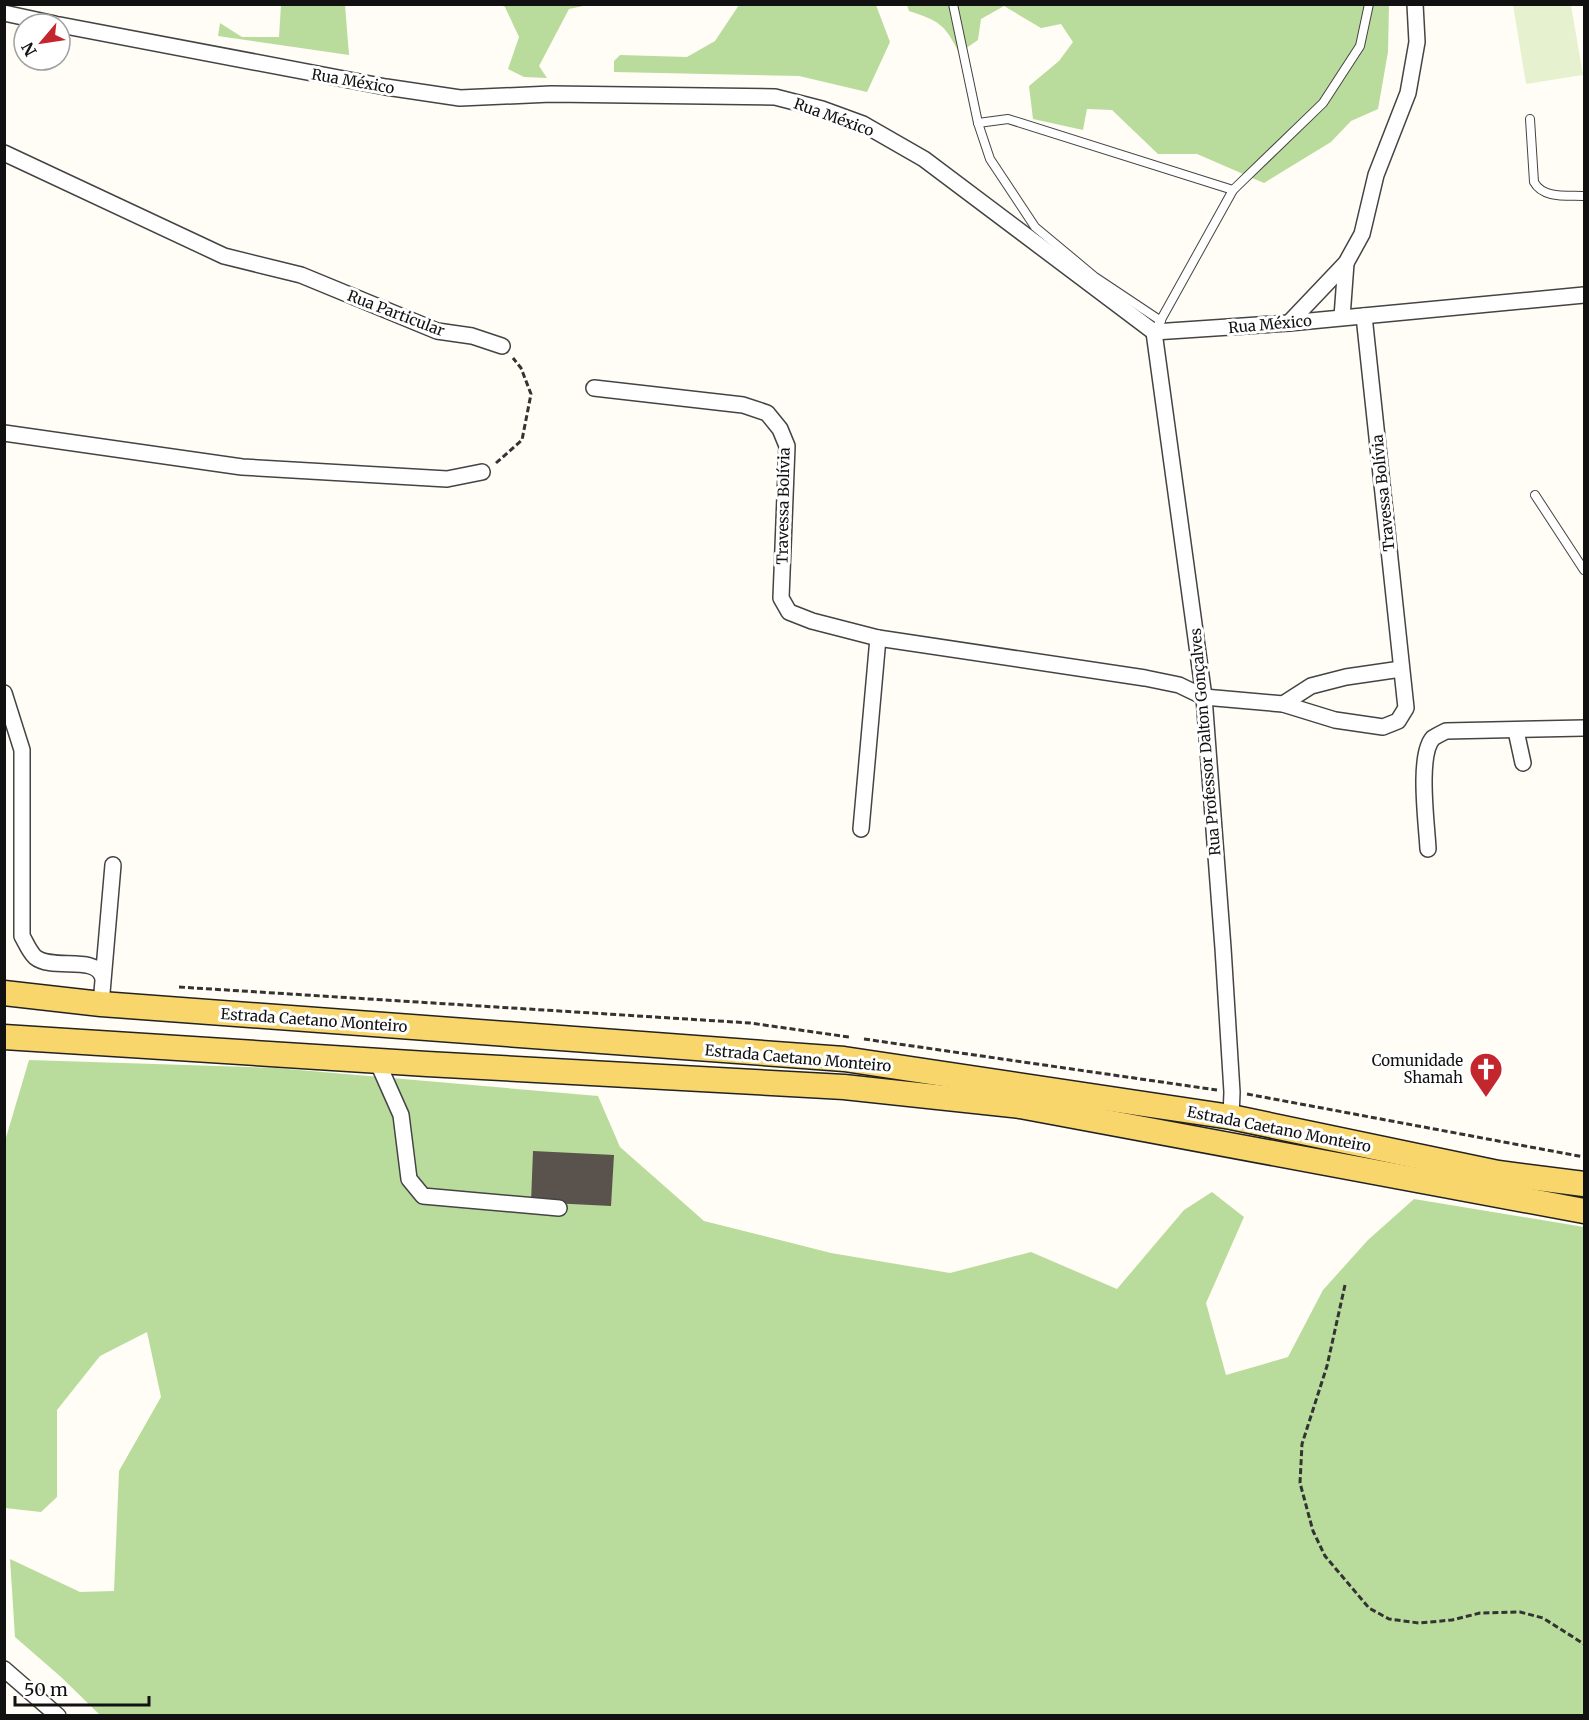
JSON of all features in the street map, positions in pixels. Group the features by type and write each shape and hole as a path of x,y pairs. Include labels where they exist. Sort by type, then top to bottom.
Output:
{"main road":[{"name":"Estrada Caetano Monteiro","path":"4,993 101,1004 844,1059 1231,1117 1498,1173 1584,1184"},
{"name":"Estrada Caetano Monteiro","path":"4,1037 844,1087 1020,1106 1584,1211"}],"street":[{"path":"1289,323 1346,262 1362,234 1376,175 1408,93 1417,42 1415,4"},
{"name":"Rua México","path":"72,27 363,83 460,98 551,94 776,97 822,109 863,124 924,159 1157,326 1289,323 1584,295"},
{"name":"Rua Particular","path":"4,153 224,256 301,275 438,332 472,336 502,346"},
{"path":"1342,317 1346,262"},
{"name":"Travessa Bolívia","path":"594,388 743,405 767,413 780,429 787,446 781,598 789,612 812,621 878,638 1145,678 1179,685 1204,697 1283,704 1335,720 1383,727 1398,721 1406,708 1364,316"},
{"name":"Rua Professor Dalton Gonçalves","path":"1157,326 1204,697 1223,948 1232,1092 1231,1117"},
{"path":"4,433 242,467 447,479 482,472"},
{"path":"861,828 878,638"},
{"path":"1283,704 1311,686 1346,677 1401,669"},
{"path":"4,693 22,750 22,936 30,951 46,963 91,966 102,976"},
{"path":"1428,849 1426,752 1433,738 1446,732 1584,728"},
{"path":"1516,731 1523,763"},
{"path":"101,1004 113,865"},
{"path":"377,1061 401,1115 408,1179 423,1196 559,1208"},
{"path":"4,1669 58,1716"}],"lane":[{"path":"953,4 978,123 990,159 1035,227 1157,326 1233,190 1323,103 1360,46 1369,4"},
{"path":"978,123 1008,119 1233,190"},
{"path":"1530,119 1534,182 1538,189 1546,193 1584,196"},
{"path":"1534,495 1584,570"}],"path":[{"path":"482,472 508,455 522,440 531,394 521,368 502,346"},
{"path":"1345,1285 1325,1375 1302,1444 1300,1483 1313,1531 1325,1556 1369,1608 1389,1619 1419,1623 1452,1620 1480,1613 1520,1612 1543,1618 1584,1644"}],"green space":[{"path":"281,5 345,5 349,55 218,36 220,23 242,37 279,37"},
{"path":"501,5 588,5 569,9 539,66 547,78 524,77 508,69 519,37 505,7"},
{"path":"739,5 876,5 890,42 867,92 799,76 614,72 614,61 620,55 687,57 715,41"},
{"path":"907,5 1389,5 1388,52 1378,109 1351,121 1331,142 1264,183 1197,154 1158,154 1112,110 1087,109 1083,130 1033,119 1029,86 1059,61 1073,42 1061,24 1041,28 1004,6 981,19 978,40 959,53 950,36 940,25 909,11"},
{"path":"1513,5 1571,5 1583,75 1526,84"},
{"path":"29,1060 276,1068 598,1096 620,1147 704,1221 831,1253 950,1273 1031,1252 1117,1289 1184,1210 1212,1192 1244,1217 1206,1303 1226,1375 1288,1357 1323,1290 1368,1240 1414,1199 1584,1227 1584,1715 100,1715 15,1637 10,1559 80,1592 114,1591 119,1471 161,1397 147,1332 100,1356 57,1410 57,1497 41,1512 5,1508 5,1141"}],"building":[{"path":"533,1151 614,1155 611,1206 531,1202"}],"place":[{"name":"Comunidade Shamah","path":"1486,1098"}]}
